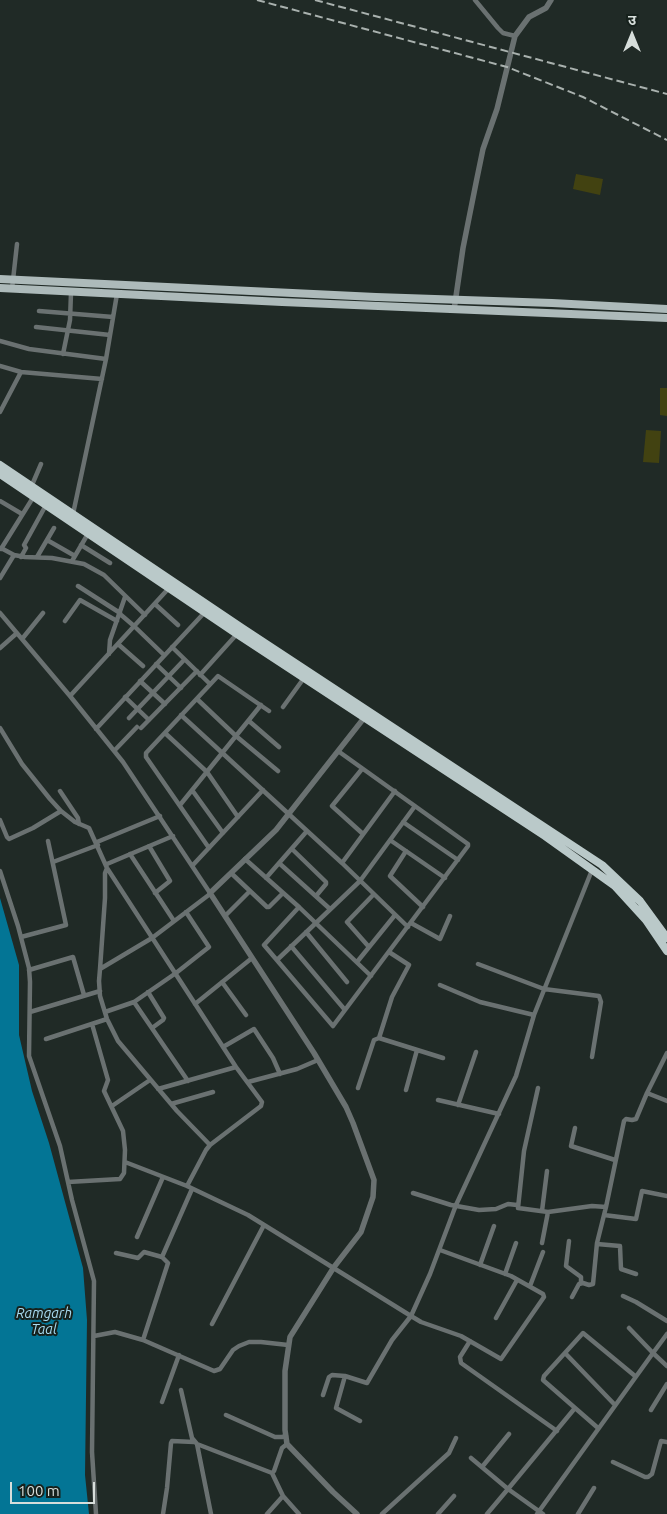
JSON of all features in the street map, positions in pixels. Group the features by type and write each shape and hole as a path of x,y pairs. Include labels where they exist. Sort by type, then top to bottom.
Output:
{"highway":[{"path":"0,465 32,485 72,516 602,865 640,901 667,938"},
{"path":"0,474 46,504 72,516 88,532 237,634 545,836 615,886 634,906 667,951"}],"main road":[{"path":"0,278 667,309"},
{"path":"0,288 71,293 667,318"}],"street":[{"path":"475,0 503,33 515,36"},
{"path":"454,310 463,248 483,150 497,109 515,36 528,17 546,8 550,0"},
{"path":"12,289 17,244"},
{"path":"72,516 106,360 118,284"},
{"path":"63,354 68,330 71,293"},
{"path":"38,311 113,317"},
{"path":"36,327 110,335"},
{"path":"0,340 29,349 106,360"},
{"path":"0,366 21,372 102,379"},
{"path":"0,412 21,372"},
{"path":"0,398 6,402"},
{"path":"32,485 41,464"},
{"path":"34,496 0,549 14,555 81,562 104,575 145,615"},
{"path":"1,503 22,514"},
{"path":"21,556 26,548 24,545 46,504"},
{"path":"37,557 54,528"},
{"path":"72,561 88,532"},
{"path":"47,540 75,556"},
{"path":"81,545 110,563"},
{"path":"0,578 14,555"},
{"path":"78,586 120,613 164,655"},
{"path":"70,696 170,588"},
{"path":"109,654 110,640 125,597"},
{"path":"65,621 80,600 117,621"},
{"path":"155,604 178,625"},
{"path":"96,729 205,612"},
{"path":"0,613 114,751 160,816 318,1060 354,1122 374,1180 373,1198 361,1232 334,1267 290,1337 285,1371 287,1444 357,1514"},
{"path":"22,639 43,613"},
{"path":"0,648 18,634"},
{"path":"114,751 149,720 237,634"},
{"path":"118,644 143,666"},
{"path":"172,647 210,684"},
{"path":"129,718 184,660"},
{"path":"156,664 181,688"},
{"path":"209,848 146,756 146,753 216,676 219,676 269,711"},
{"path":"283,707 304,678"},
{"path":"140,681 165,704"},
{"path":"125,697 149,720"},
{"path":"197,699 236,736 278,771"},
{"path":"180,805 261,705"},
{"path":"181,715 342,863 395,915 410,925 440,939 450,916"},
{"path":"100,969 152,938 210,893 276,830 364,718"},
{"path":"249,721 279,747"},
{"path":"0,728 22,764 61,811 79,824 89,828 107,866 152,938 236,1067 262,1102 262,1105 206,1150 162,1258"},
{"path":"165,733 207,772 238,817"},
{"path":"299,907 264,944 331,1026 333,1026 468,846 468,844 338,751"},
{"path":"362,769 332,806 363,834"},
{"path":"192,790 223,834"},
{"path":"192,866 263,790"},
{"path":"60,791 78,818 79,824"},
{"path":"342,863 394,791"},
{"path":"277,960 360,881 415,806"},
{"path":"0,820 9,839 33,828 61,811"},
{"path":"53,862 160,816"},
{"path":"403,822 458,860"},
{"path":"266,878 307,831"},
{"path":"173,836 107,866 105,873 100,990 107,1019 118,1041 170,1104 210,1145"},
{"path":"390,840 445,878"},
{"path":"21,935 66,925 48,841"},
{"path":"149,846 170,881 155,893"},
{"path":"292,848 326,882 316,896"},
{"path":"406,851 390,876 423,907"},
{"path":"130,854 174,921"},
{"path":"245,859 299,907 371,976"},
{"path":"279,863 330,909"},
{"path":"0,870 21,935 29,970 29,1056 60,1146 72,1200 94,1281 92,1452 96,1514"},
{"path":"323,1395 330,1376 345,1376 367,1383 392,1340 411,1316 440,1250 456,1205 516,1076 534,1015 592,870"},
{"path":"231,872 268,907 283,893"},
{"path":"225,916 250,890"},
{"path":"369,947 347,922 374,894"},
{"path":"105,1012 134,1002 176,974 209,947 186,912"},
{"path":"357,962 395,915"},
{"path":"306,932 347,982"},
{"path":"291,946 345,1010"},
{"path":"358,1088 374,1040 378,1038 392,998 409,965 389,952"},
{"path":"29,970 73,957 84,995"},
{"path":"195,1004 252,958"},
{"path":"478,964 544,989 599,996 601,998 592,1057"},
{"path":"222,982 246,1015"},
{"path":"440,985 480,1002 534,1015"},
{"path":"30,1012 100,990"},
{"path":"148,992 164,1018 152,1028"},
{"path":"134,1002 188,1081"},
{"path":"46,1039 107,1019"},
{"path":"68,1182 120,1179 123,1176 125,1162 123,1131 104,1091 108,1080 92,1024"},
{"path":"223,1047 254,1028 273,1058 280,1074"},
{"path":"378,1038 443,1058"},
{"path":"406,1090 417,1050"},
{"path":"458,1105 476,1052"},
{"path":"581,1283 593,1284 597,1244 624,1121 636,1118 646,1093 667,1052"},
{"path":"248,1082 280,1074 318,1060"},
{"path":"158,1089 236,1067"},
{"path":"112,1106 150,1080"},
{"path":"517,1205 524,1151 538,1088"},
{"path":"170,1104 213,1092"},
{"path":"646,1093 667,1101"},
{"path":"438,1100 499,1114"},
{"path":"575,1128 571,1146 614,1160"},
{"path":"125,1162 248,1215 421,1322 461,1336 501,1359 544,1296 530,1286 505,1274 440,1250"},
{"path":"542,1211 547,1172"},
{"path":"137,1238 163,1178"},
{"path":"604,1215 636,1219 642,1191 667,1196"},
{"path":"413,1194 456,1205 490,1210 504,1204 548,1212 592,1206 606,1207"},
{"path":"542,1243 548,1212"},
{"path":"212,1324 264,1224"},
{"path":"480,1265 494,1226"},
{"path":"569,1241 566,1266 581,1277 581,1283 572,1298"},
{"path":"505,1274 516,1243"},
{"path":"597,1244 620,1246 621,1269 636,1274"},
{"path":"116,1253 138,1258 144,1252 162,1258 168,1263 143,1340"},
{"path":"530,1286 543,1252"},
{"path":"496,1318 517,1280"},
{"path":"623,1296 667,1321"},
{"path":"629,1328 667,1366"},
{"path":"94,1336 115,1332 143,1340 217,1370 233,1350 249,1342 288,1345"},
{"path":"598,1428 543,1378 582,1333 585,1333 635,1376"},
{"path":"470,1458 540,1513 615,1404 667,1334"},
{"path":"470,1341 460,1357 461,1363 556,1431"},
{"path":"565,1352 615,1404"},
{"path":"162,1402 179,1355"},
{"path":"345,1376 336,1408 360,1421"},
{"path":"651,1410 667,1384"},
{"path":"181,1390 192,1438 196,1443 211,1514"},
{"path":"487,1514 575,1408"},
{"path":"226,1415 275,1436 282,1438 286,1436"},
{"path":"482,1467 509,1434"},
{"path":"382,1514 449,1453 456,1438"},
{"path":"163,1514 172,1441 196,1443 272,1473 283,1496 299,1514"},
{"path":"613,1462 648,1477 652,1474 661,1441 667,1442"},
{"path":"272,1473 282,1448 287,1444"},
{"path":"578,1514 594,1488"},
{"path":"267,1514 283,1496"},
{"path":"438,1514 454,1496"}],"shaded area":[{"path":"576,174 603,179 600,195 573,189"},
{"path":"660,388 667,388 667,416 660,415"},
{"path":"646,430 661,431 659,463 643,462"}],"water":[{"name":"Ramgarh Taal","path":"0,898 19,965 19,1035 32,1091 49,1143 83,1268 87,1320 85,1475 89,1514 0,1514"}],"railway":[{"path":"257,0 507,67 583,97 667,140"},
{"path":"315,0 667,94"}]}
